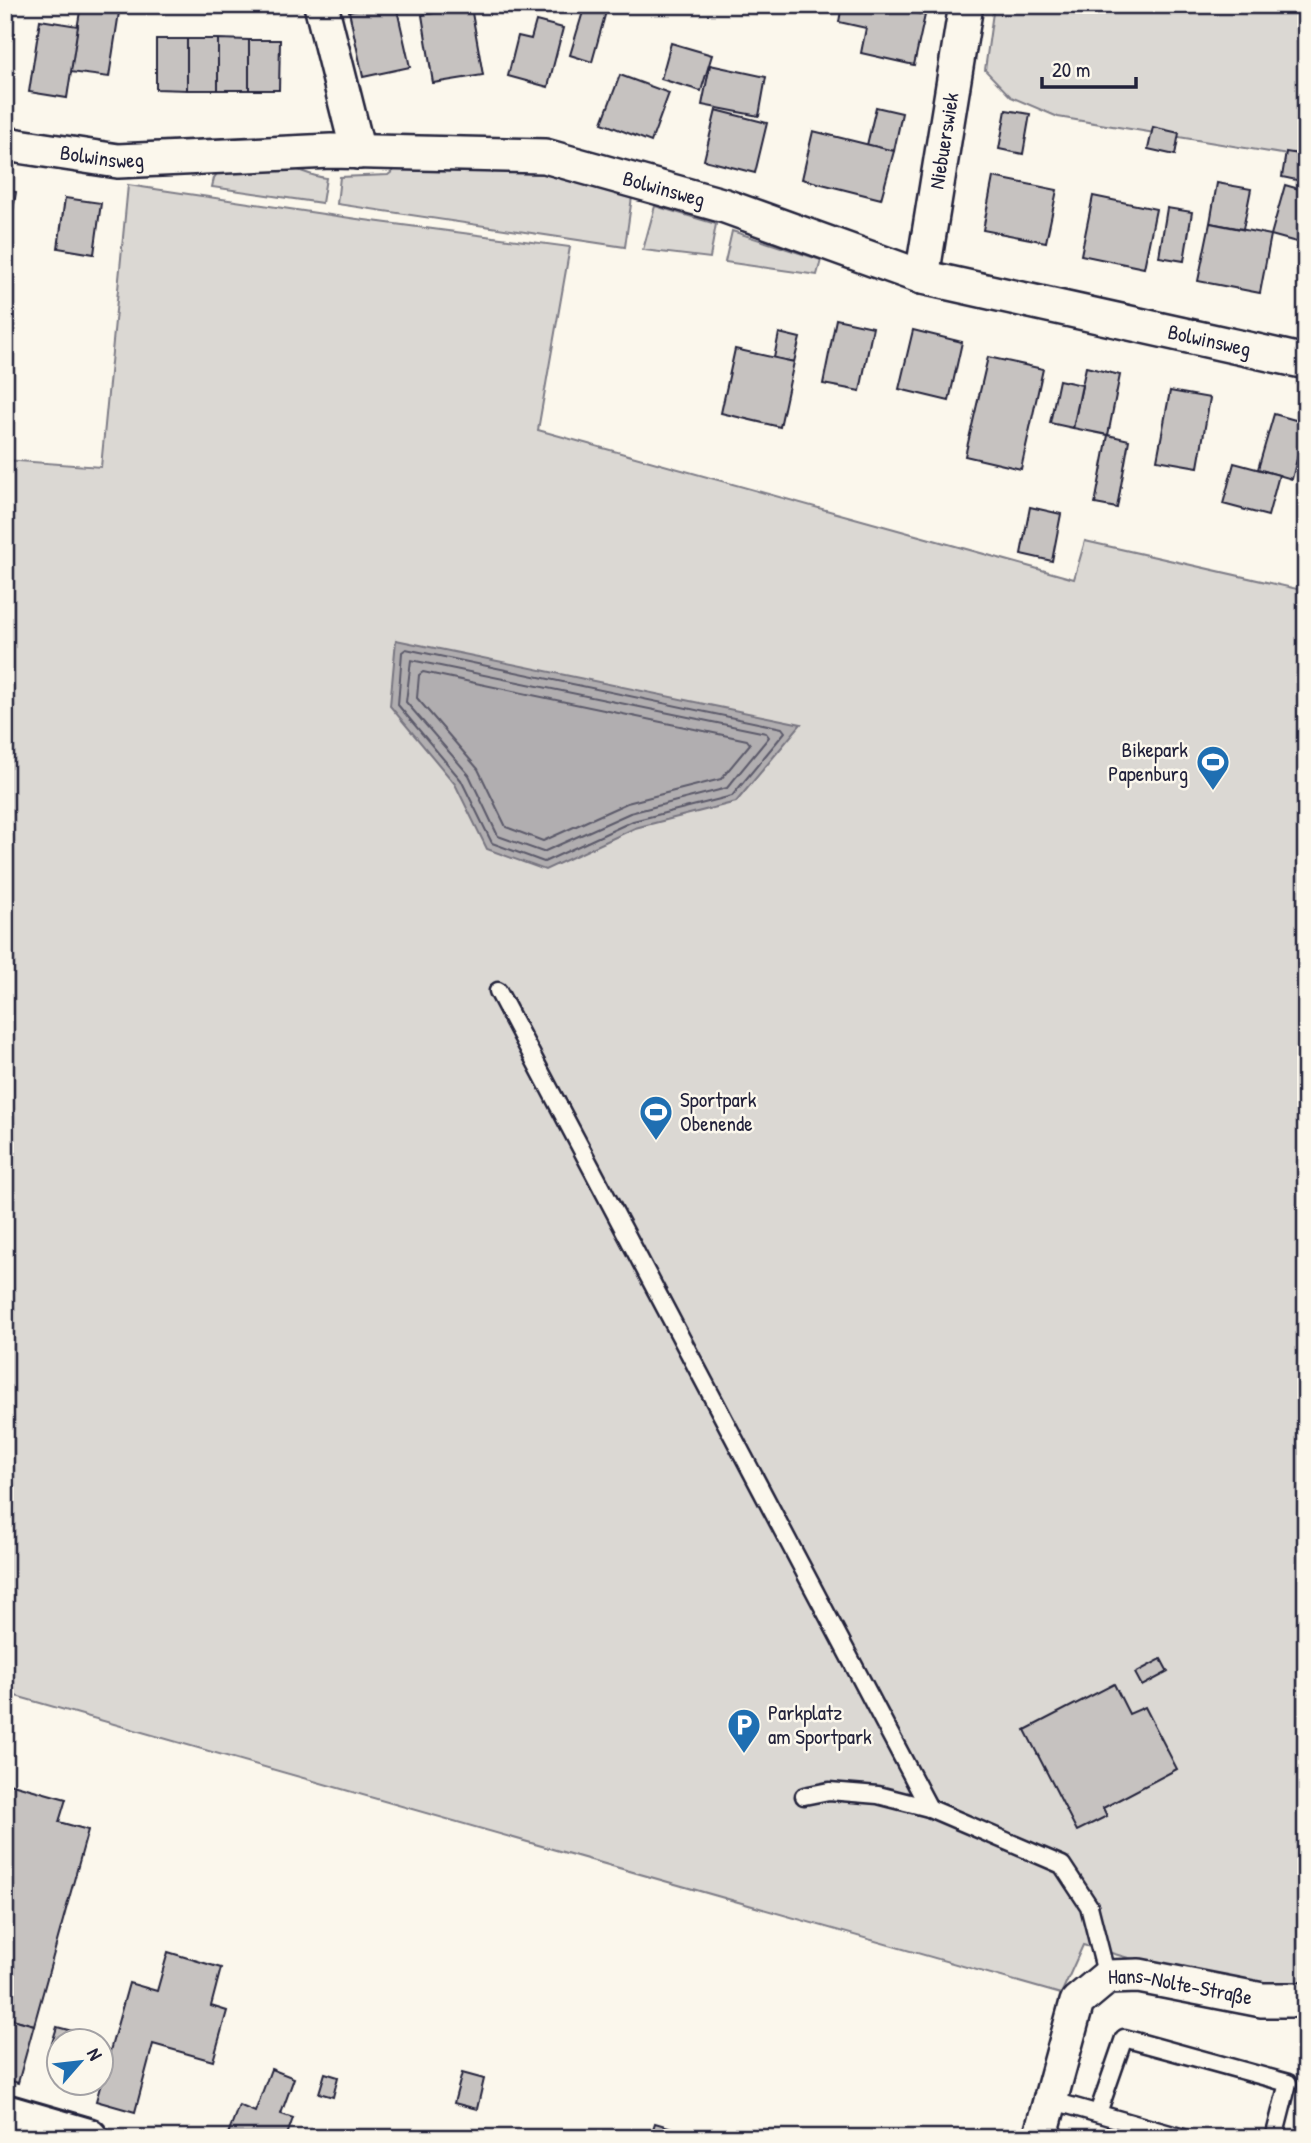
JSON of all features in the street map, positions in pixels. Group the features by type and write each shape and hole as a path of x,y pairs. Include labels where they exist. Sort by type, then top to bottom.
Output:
{"street":[{"path":"321,5 358,152"},
{"name":"Niebuerswiek","path":"922,277 966,5"},
{"name":"Bolwinsweg","path":"5,144 118,161 331,151 545,156 725,206 922,277 1306,362"},
{"name":"Hans-Nolte-Straße","path":"1040,2138 1077,2002 1107,1977 1139,1976 1262,2000 1306,2000"},
{"path":"5,2114 88,2138"}],"lane":[{"path":"498,991 929,1808"},
{"path":"804,1796 829,1791 878,1795 929,1808 1062,1865 1089,1906 1107,1977"},
{"path":"1098,2113 1124,2038 1287,2083 1274,2138"},
{"path":"1050,2100 1184,2138"}],"shaded area":[{"path":"994,5 1306,5 1306,158 1058,117 1011,97 985,70"},
{"path":"286,166 326,178 322,203 212,187 221,168"},
{"path":"397,168 532,169 632,197 625,247 337,204 340,177 388,175"},
{"name":"Sportpark Obenende","path":"128,185 570,247 538,430 1074,579 1085,541 1306,591 1306,1989 1227,1979 1146,1963 1083,1945 1061,1994 5,1693 5,460 101,467"},
{"path":"655,206 716,224 710,258 643,250"},
{"path":"732,231 821,260 817,275 725,262"}],"water":[{"path":"396,640 801,724 736,802 635,828 545,870 487,849 455,784 390,706"}],"building":[{"path":"81,5 120,6 109,77 70,72"},
{"path":"376,5 396,5 410,67 363,77 349,11"},
{"path":"585,5 607,8 592,62 570,55"},
{"path":"842,5 917,5 916,13 925,15 914,65 861,53 866,28 839,22"},
{"path":"471,7 483,75 433,83 422,15"},
{"path":"40,20 78,26 67,98 29,92"},
{"path":"536,21 563,28 548,87 508,76 518,36 531,39"},
{"path":"156,39 187,39 187,90 156,89"},
{"path":"187,39 218,39 218,90 187,90"},
{"path":"218,39 249,40 249,90 218,90"},
{"path":"249,40 280,40 279,90 249,90"},
{"path":"671,43 712,55 701,91 661,79"},
{"path":"710,65 766,77 759,116 702,105"},
{"path":"620,75 669,93 651,142 602,123"},
{"path":"876,107 902,113 894,151 867,145"},
{"path":"716,110 767,123 755,173 704,160"},
{"path":"1006,110 1030,114 1023,154 999,149"},
{"path":"1153,127 1179,133 1175,155 1148,149"},
{"path":"813,131 894,151 881,199 802,179"},
{"path":"1286,152 1306,155 1306,182 1282,177"},
{"path":"993,177 1057,190 1046,242 983,230"},
{"path":"1217,183 1251,189 1243,229 1210,223"},
{"path":"1285,185 1306,191 1306,223 1300,243 1271,235"},
{"path":"5,190 16,192 8,241 5,240"},
{"path":"1093,196 1156,209 1144,268 1081,255"},
{"path":"65,198 101,203 94,254 58,248"},
{"path":"1167,208 1192,212 1184,261 1159,257"},
{"path":"1210,223 1271,235 1260,293 1198,281"},
{"path":"836,319 873,327 860,391 823,384"},
{"path":"913,330 962,342 949,401 899,389"},
{"path":"779,333 800,338 794,362 774,358"},
{"path":"735,349 794,362 780,427 721,413"},
{"path":"988,357 1043,369 1021,469 965,456"},
{"path":"1086,367 1120,375 1108,435 1073,428"},
{"path":"1059,380 1082,385 1073,428 1050,423"},
{"path":"1170,391 1210,398 1198,467 1157,460"},
{"path":"1274,414 1306,423 1292,479 1258,469"},
{"path":"1108,435 1129,440 1117,508 1095,504"},
{"path":"1234,463 1279,475 1268,516 1223,504"},
{"path":"1030,507 1061,514 1052,561 1021,554"},
{"path":"1161,1659 1168,1672 1142,1686 1135,1673"},
{"path":"1114,1684 1129,1714 1145,1707 1177,1769 1103,1808 1107,1816 1077,1831 1025,1730"},
{"path":"5,1782 66,1799 59,1822 88,1830 34,2025 5,2017"},
{"path":"168,1952 221,1968 211,2006 227,2011 213,2061 153,2044 135,2112 96,2101 97,2098 116,2098 116,2029 129,1983 157,1991"},
{"path":"5,2017 34,2025 18,2083 5,2079"},
{"path":"271,2069 294,2078 281,2114 293,2118 286,2138 239,2138 228,2134 239,2105 255,2112"},
{"path":"325,2073 338,2077 333,2097 319,2093"},
{"path":"462,2073 484,2079 477,2109 454,2103"},
{"path":"655,2123 672,2128 669,2138 650,2138"}],"place":[{"name":"Bikepark Papenburg","path":"1213,792"},
{"name":"Sportpark Obenende","path":"656,1142"},
{"name":"Parkplatz am Sportpark","path":"744,1755"}]}
